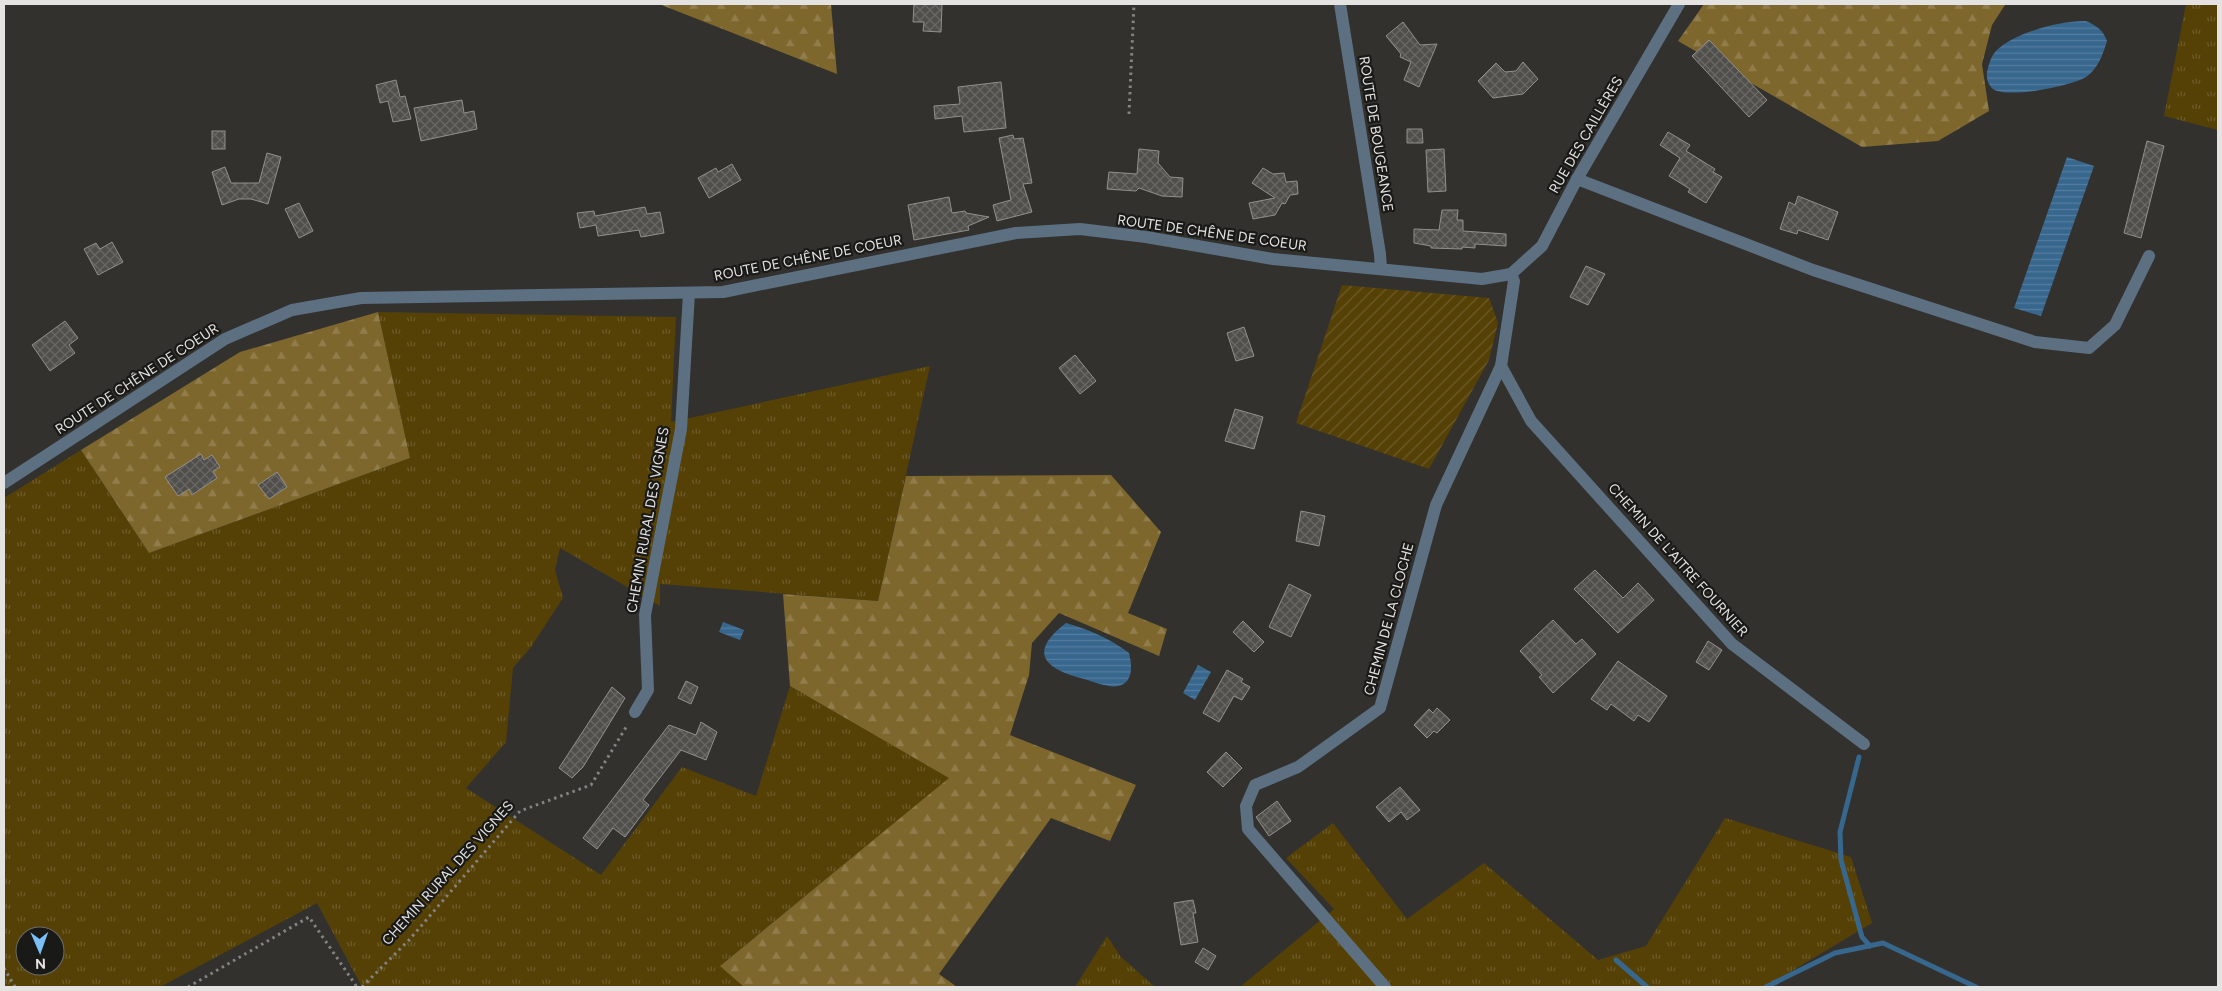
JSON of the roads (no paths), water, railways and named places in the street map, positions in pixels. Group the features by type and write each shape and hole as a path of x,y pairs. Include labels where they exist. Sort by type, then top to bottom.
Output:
{"street":[{"name":"ROUTE DE BOUGEANCE","path":"1340,4 1381,269"},
{"name":"RUE DES CAILLÈRES","path":"1511,274 1542,246 1577,179 1679,4"},
{"path":"1577,179 1813,270 2035,342 2089,348 2115,325 2149,256"},
{"name":"ROUTE DE CHÊNE DE COEUR","path":"4,483 225,338 292,310 361,298 723,292 1016,233 1080,230 1146,237 1273,259 1482,280 1511,274"},
{"name":"CHEMIN DE LA CLOCHE","path":"1385,987 1248,829 1246,806 1255,785 1298,766 1380,708 1436,505 1501,366 1514,281 1511,274"},
{"name":"CHEMIN RURAL DES VIGNES","path":"635,712 648,690 645,615 681,429 689,292"},
{"name":"CHEMIN DE L'AITRE FOURNIER","path":"1501,366 1531,421 1732,644 1864,744"}],"water":[{"path":"2086,21 2099,29 2107,41 2097,66 2086,77 2067,84 2025,92 2001,92 1993,89 1990,85 1987,74 1989,63 1994,53 2004,45 2026,33 2051,25"},
{"path":"2067,157 2094,166 2041,316 2014,308"},
{"path":"723,622 744,630 740,640 719,632"},
{"path":"1066,623 1099,635 1129,653 1131,672 1127,681 1118,686 1106,685 1070,675 1051,665 1044,651 1054,634"},
{"path":"1198,665 1211,672 1195,700 1183,693"}],"waterway":[{"path":"1859,757 1840,832 1841,860 1862,937 1870,946"},
{"path":"1766,987 1835,953 1883,943 1976,987"},
{"path":"1616,960 1647,987"}]}
